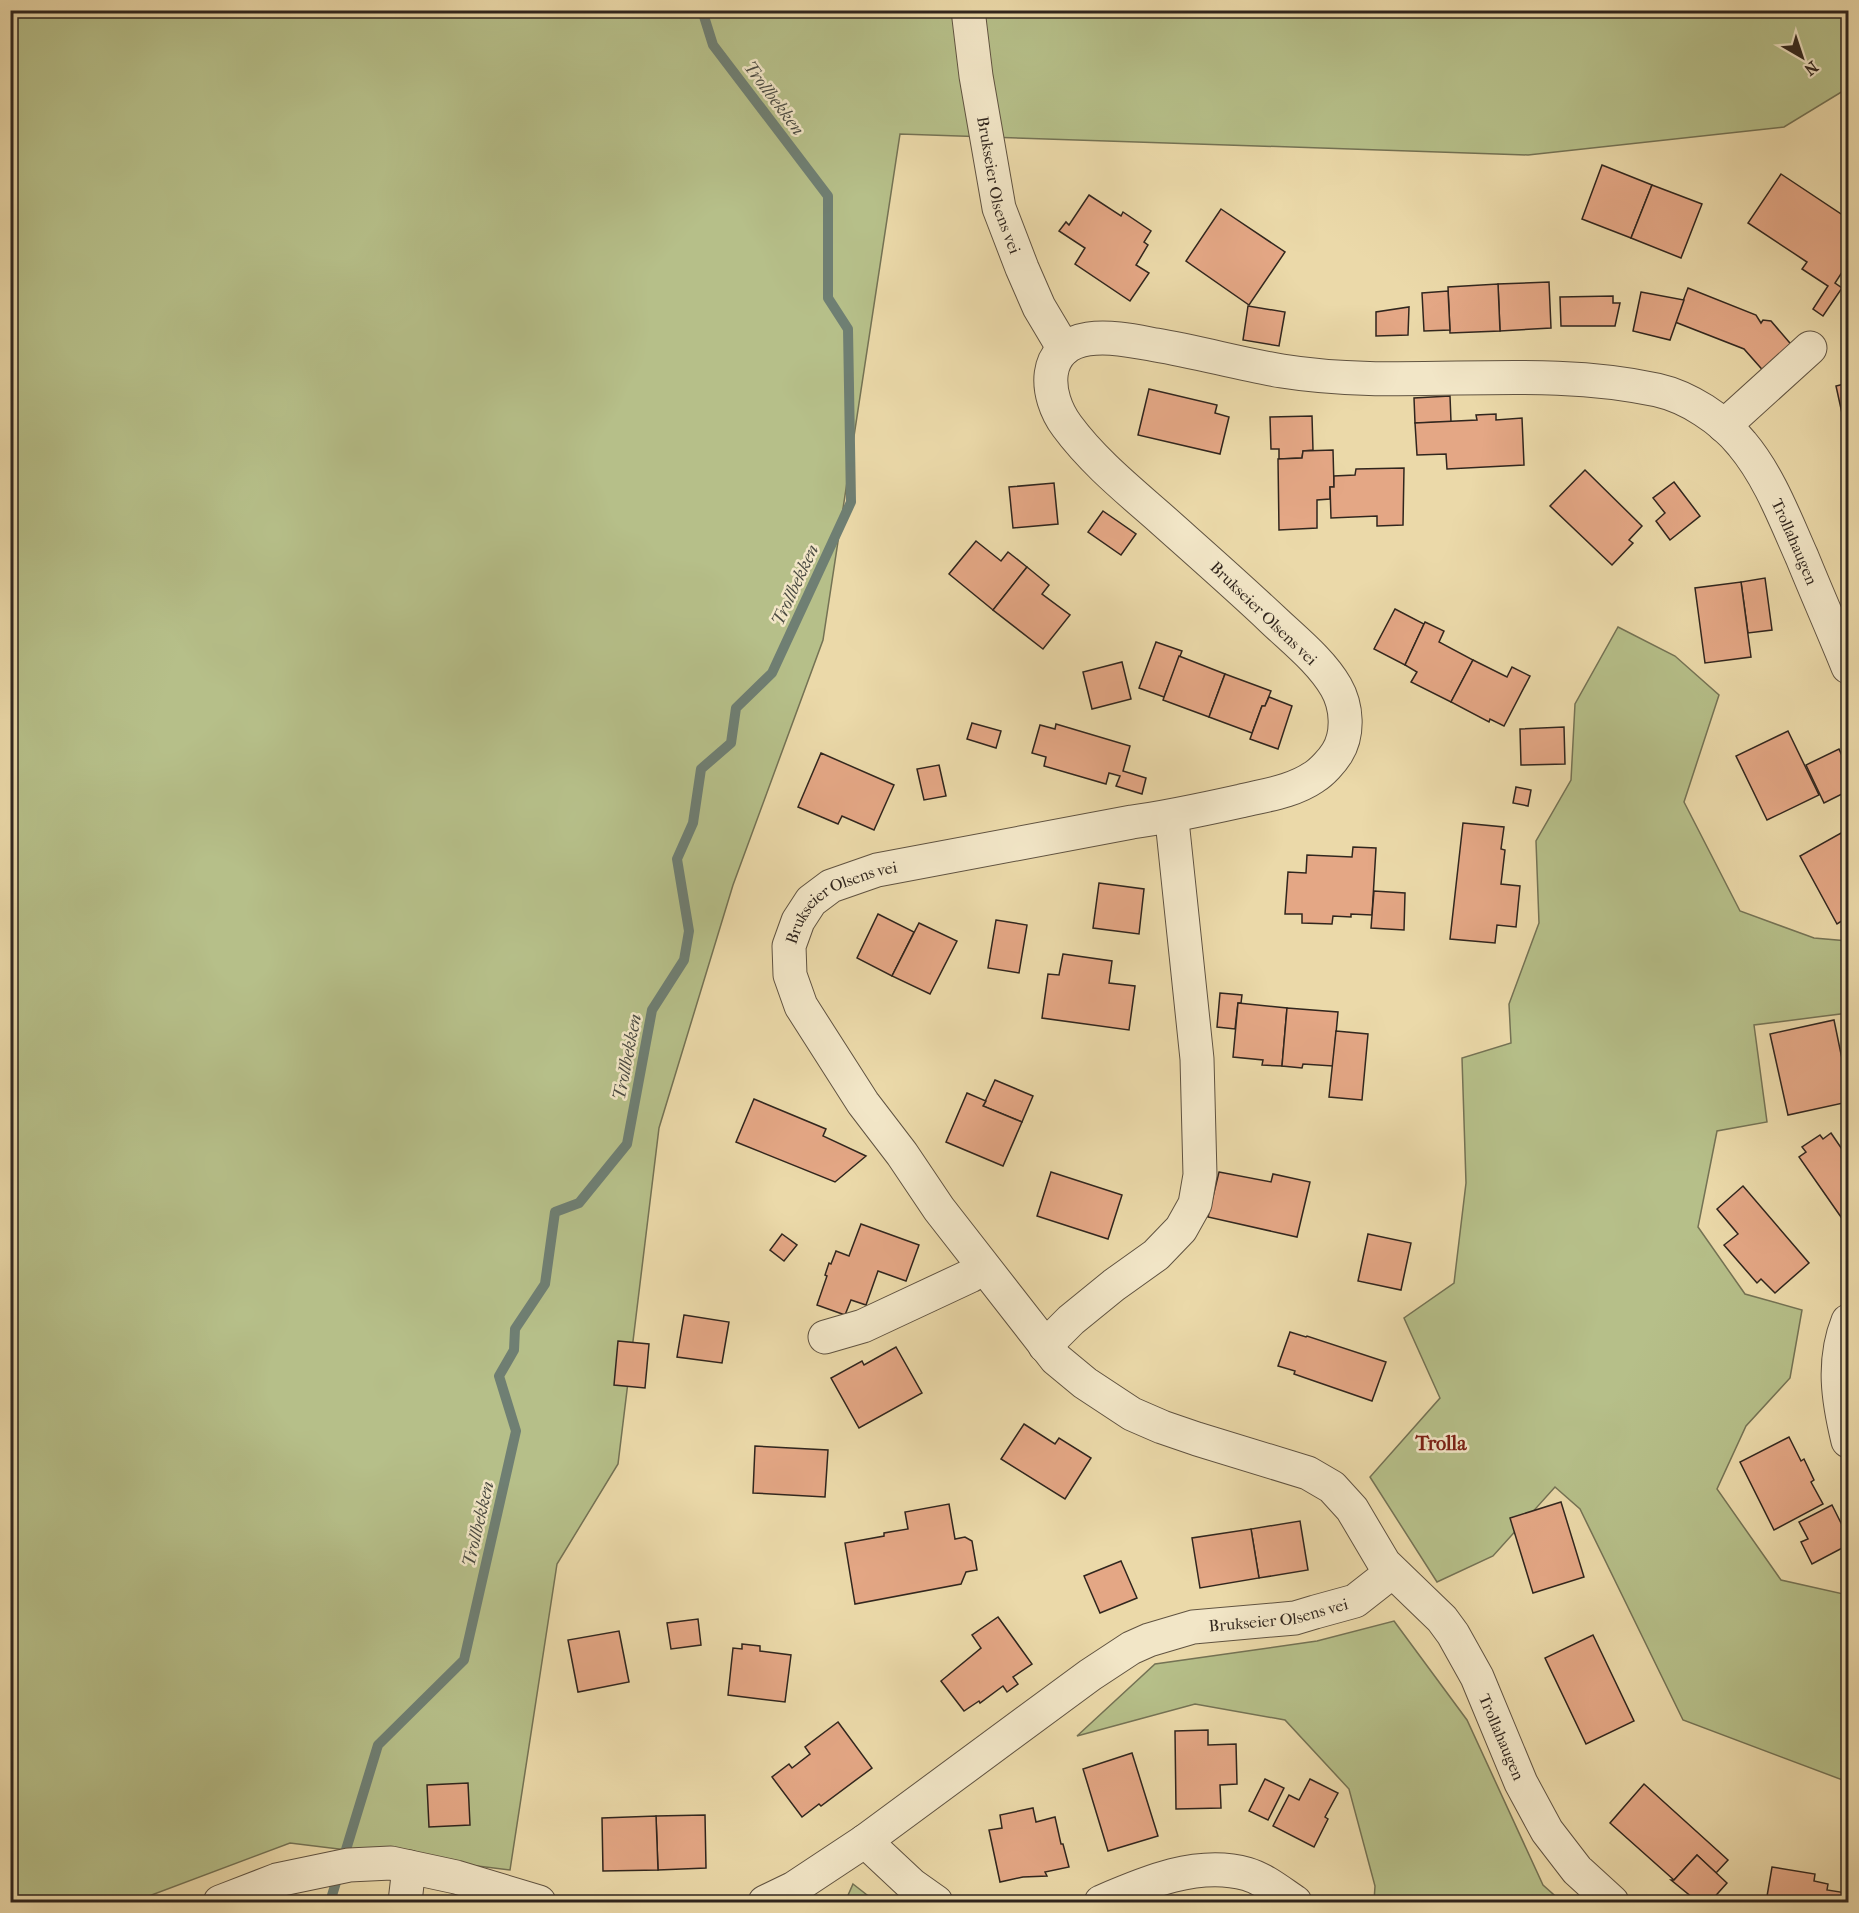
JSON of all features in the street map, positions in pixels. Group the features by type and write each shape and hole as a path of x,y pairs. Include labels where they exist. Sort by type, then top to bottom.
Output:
{"street":[{"name":"Brukseier Olsens vei","path":"765,1902 794,1888 865,1841 1090,1675 1131,1648 1149,1640 1193,1627 1295,1618 1355,1601 1392,1572 1384,1563 1352,1509 1332,1487 1308,1473 1197,1439 1132,1414 1085,1383 1056,1359 983,1268 863,1102 820,1039 801,1006 790,975 789,946 798,921 811,901 831,886 877,870 1169,817 1285,791 1315,777 1336,755 1342,742 1345,712 1342,698 1334,683 1313,658 1235,584 1112,475 1067,426 1057,410 1051,393 1050,378 1056,356 1064,349 1039,307 999,208 976,76 968,10"},
{"path":"1064,349 1085,339 1123,339 1283,371 1358,377 1559,378 1629,384 1672,393 1724,426 1810,348"},
{"name":"Trollahaugen","path":"1724,426 1743,445 1767,483 1788,525 1848,667"},
{"path":"1045,1346 1071,1320 1114,1285 1156,1256 1181,1229 1195,1204 1200,1175 1197,1059 1173,830 1169,817"},
{"path":"825,1337 863,1326 983,1268"},
{"path":"1848,1321 1839,1349 1837,1371 1840,1409 1848,1441"},
{"name":"Trollahaugen","path":"1392,1572 1435,1612 1453,1634 1477,1677 1521,1783 1548,1831 1577,1870 1612,1902"},
{"path":"865,1841 912,1886 936,1902"},
{"path":"220,1902 277,1880 349,1865 400,1865 431,1870 539,1902"},
{"path":"400,1865 405,1902"},
{"path":"1101,1902 1173,1875 1211,1870 1247,1875 1274,1888 1295,1902"}],"green space":[{"path":"11,11 1848,11 1848,88 1784,127 1528,155 900,134 823,640 733,885 659,1128 618,1464 557,1564 510,1870 290,1843 133,1902 11,1902"},
{"path":"1618,627 1675,656 1719,695 1684,802 1740,911 1814,938 1848,941 1848,1013 1754,1025 1767,1122 1717,1131 1698,1227 1745,1294 1802,1310 1790,1378 1746,1426 1717,1489 1781,1580 1848,1595 1848,1782 1683,1720 1580,1509 1555,1487 1493,1556 1437,1582 1370,1477 1440,1398 1404,1318 1454,1283 1466,1183 1462,1058 1511,1043 1509,1004 1539,923 1536,841 1571,780 1575,704"},
{"path":"1394,1621 1467,1720 1543,1885 1562,1902 1374,1902 1375,1886 1349,1789 1285,1720 1195,1704 1077,1736 1155,1664 1317,1641"},
{"path":"853,1884 876,1902 845,1902"}],"building":[{"path":"1602,165 1652,185 1631,238 1582,219"},
{"path":"1781,174 1847,218 1842,225 1848,230 1848,263 1835,283 1842,288 1823,316 1813,309 1828,286 1802,269 1807,262 1748,223"},
{"path":"1652,185 1702,204 1681,258 1631,238"},
{"path":"1089,195 1121,216 1123,212 1151,231 1144,242 1148,245 1136,265 1149,273 1130,301 1075,264 1085,248 1059,231 1066,222 1069,225"},
{"path":"1221,209 1285,252 1249,305 1186,261"},
{"path":"1549,282 1551,328 1500,331 1498,284"},
{"path":"1498,284 1500,331 1450,333 1448,287"},
{"path":"1688,288 1756,315 1761,323 1763,320 1771,321 1795,349 1767,375 1744,349 1675,322"},
{"path":"1448,291 1450,330 1424,331 1422,293"},
{"path":"1641,292 1684,300 1670,340 1633,331"},
{"path":"1613,296 1613,303 1620,303 1615,326 1561,326 1560,297"},
{"path":"1248,306 1285,312 1279,346 1243,340"},
{"path":"1409,307 1408,335 1376,336 1376,312"},
{"path":"1848,383 1848,426 1845,427 1836,386"},
{"path":"1149,389 1217,405 1215,413 1229,417 1220,454 1138,435"},
{"path":"1450,396 1451,422 1415,423 1414,398"},
{"path":"1496,414 1496,420 1522,418 1524,465 1447,469 1446,454 1417,455 1415,423 1477,420 1476,415"},
{"path":"1312,416 1313,450 1303,451 1302,458 1279,459 1279,449 1271,449 1270,417"},
{"path":"1848,426 1848,445 1845,427"},
{"path":"1333,450 1334,487 1330,487 1330,499 1317,500 1317,528 1279,530 1278,459 1302,458 1303,451"},
{"path":"1404,468 1403,525 1377,526 1377,516 1331,518 1330,487 1334,487 1334,476 1355,475 1356,469"},
{"path":"1585,470 1642,526 1629,540 1633,543 1612,565 1550,506"},
{"path":"1674,482 1700,516 1670,540 1656,521 1665,513 1653,498"},
{"path":"1054,483 1058,524 1013,528 1009,487"},
{"path":"1103,511 1136,534 1121,555 1088,532"},
{"path":"976,541 1001,561 1008,552 1027,567 993,610 949,574"},
{"path":"1027,567 1049,585 1042,594 1070,615 1043,649 993,610"},
{"path":"1765,578 1772,630 1748,633 1741,582"},
{"path":"1741,582 1751,657 1705,663 1695,588"},
{"path":"1395,609 1424,624 1405,665 1374,649"},
{"path":"1425,622 1444,631 1439,642 1473,660 1451,702 1411,682 1417,672 1405,665"},
{"path":"1156,642 1182,651 1164,697 1139,688"},
{"path":"1179,656 1225,674 1209,717 1163,700"},
{"path":"1473,660 1507,677 1512,667 1530,676 1504,726 1490,719 1489,722 1451,702"},
{"path":"1122,662 1131,699 1092,709 1083,672"},
{"path":"1225,674 1271,691 1265,706 1262,706 1252,733 1209,717"},
{"path":"1269,697 1292,706 1278,749 1250,739 1262,706 1265,706"},
{"path":"972,723 1001,731 996,748 967,739"},
{"path":"1056,724 1130,746 1123,771 1146,778 1142,794 1116,786 1120,776 1109,773 1106,784 1044,766 1046,757 1032,753 1040,725 1055,729"},
{"path":"1564,727 1565,764 1521,765 1520,729"},
{"path":"1788,731 1819,795 1767,820 1736,756"},
{"path":"1839,749 1848,769 1848,791 1824,803 1806,765"},
{"path":"821,753 894,785 874,830 842,816 838,824 798,807"},
{"path":"939,765 946,796 924,800 917,769"},
{"path":"1516,787 1531,790 1528,806 1513,803"},
{"path":"1463,823 1504,827 1501,849 1505,850 1501,884 1520,886 1516,927 1497,925 1495,943 1450,939"},
{"path":"1841,833 1848,847 1848,917 1837,924 1800,856"},
{"path":"1353,847 1376,848 1372,915 1333,916 1332,924 1302,923 1302,914 1285,914 1288,872 1306,873 1307,855 1352,857"},
{"path":"1099,883 1144,889 1139,934 1093,928"},
{"path":"1374,891 1405,893 1404,930 1371,928"},
{"path":"878,914 914,932 892,976 857,958"},
{"path":"996,920 1027,925 1019,973 988,968"},
{"path":"919,923 957,941 930,994 892,976"},
{"path":"1063,954 1112,961 1109,983 1135,986 1129,1030 1042,1018 1048,974 1059,975"},
{"path":"1220,993 1242,995 1241,1003 1238,1003 1235,1029 1217,1027"},
{"path":"1238,1003 1287,1008 1282,1066 1262,1065 1263,1060 1233,1057"},
{"path":"1287,1008 1338,1012 1333,1066 1303,1064 1302,1068 1282,1066"},
{"path":"1834,1020 1848,1088 1848,1102 1788,1115 1770,1034"},
{"path":"1336,1031 1368,1034 1362,1100 1329,1097"},
{"path":"995,1080 1033,1096 1022,1122 983,1106"},
{"path":"967,1093 986,1101 983,1106 1022,1122 1003,1166 946,1142"},
{"path":"754,1099 826,1129 823,1136 866,1156 835,1182 736,1142"},
{"path":"1831,1133 1848,1158 1848,1227 1799,1157 1806,1152 1802,1147 1820,1135 1823,1139"},
{"path":"1051,1172 1122,1195 1108,1239 1037,1216"},
{"path":"1219,1172 1271,1182 1273,1174 1310,1182 1297,1237 1208,1217"},
{"path":"1743,1186 1809,1263 1775,1293 1761,1279 1757,1283 1724,1245 1738,1234 1717,1209"},
{"path":"861,1224 919,1245 906,1281 878,1271 866,1305 851,1300 845,1315 817,1305 829,1263 831,1264 836,1251 849,1256"},
{"path":"782,1234 797,1245 784,1261 770,1250"},
{"path":"1368,1234 1411,1243 1401,1290 1358,1281"},
{"path":"684,1315 729,1322 722,1363 677,1357"},
{"path":"1290,1332 1386,1362 1372,1401 1294,1374 1295,1371 1278,1366"},
{"path":"618,1341 649,1344 645,1388 614,1385"},
{"path":"896,1347 922,1393 859,1428 831,1378 862,1361 864,1365"},
{"path":"1024,1424 1055,1444 1059,1438 1091,1458 1065,1499 1001,1459"},
{"path":"1789,1437 1801,1461 1804,1459 1814,1480 1811,1482 1823,1504 1774,1530 1740,1462"},
{"path":"755,1446 828,1450 825,1497 753,1493"},
{"path":"1561,1502 1584,1577 1533,1593 1510,1518"},
{"path":"949,1504 955,1539 965,1537 972,1541 977,1570 966,1572 961,1584 855,1604 845,1543 908,1529 905,1512"},
{"path":"1832,1505 1848,1537 1848,1545 1812,1564 1801,1542 1808,1539 1799,1522"},
{"path":"1300,1521 1308,1570 1259,1578 1251,1529"},
{"path":"1251,1529 1259,1578 1200,1588 1192,1538"},
{"path":"1121,1561 1137,1598 1100,1613 1084,1576"},
{"path":"998,1617 1032,1664 1013,1677 1018,1684 1007,1692 1003,1686 980,1703 979,1701 964,1711 941,1681 981,1648 972,1635"},
{"path":"698,1619 701,1645 671,1649 667,1623"},
{"path":"619,1631 629,1682 578,1692 568,1640"},
{"path":"1593,1635 1634,1721 1586,1744 1545,1658"},
{"path":"742,1644 760,1646 760,1651 791,1655 785,1702 728,1695 733,1648 742,1649"},
{"path":"838,1722 872,1768 821,1806 819,1804 802,1817 772,1777 789,1764 792,1768 810,1754 805,1747"},
{"path":"1208,1730 1208,1745 1236,1744 1237,1784 1220,1785 1221,1808 1176,1809 1175,1731"},
{"path":"1132,1753 1158,1836 1108,1851 1083,1769"},
{"path":"1265,1779 1284,1788 1268,1820 1249,1811"},
{"path":"1310,1779 1338,1793 1325,1817 1328,1819 1314,1847 1273,1826 1289,1795 1299,1800"},
{"path":"468,1783 470,1825 429,1827 427,1785"},
{"path":"1644,1784 1728,1860 1716,1873 1697,1855 1674,1880 1610,1823"},
{"path":"1033,1808 1036,1822 1055,1817 1069,1867 1045,1872 1047,1876 1023,1877 1000,1882 989,1830 1002,1828 1000,1815"},
{"path":"705,1815 706,1868 658,1870 656,1816"},
{"path":"656,1816 658,1870 603,1871 602,1818"},
{"path":"1697,1855 1727,1883 1710,1902 1698,1902 1671,1880 1674,1880"},
{"path":"1772,1867 1815,1874 1814,1881 1828,1884 1827,1890 1846,1893 1848,1876 1848,1902 1766,1902"}],"waterway":[{"name":"Trollbekken","path":"330,1902 378,1745 464,1660 516,1431 499,1376 514,1350 515,1329 545,1284 555,1212 579,1203 627,1144 652,1010 684,960 689,931 677,859 693,823 701,769 731,743 736,708 772,673 851,502 848,329 828,298 828,196 713,45 702,10"}],"district":[{"name":"Trolla","path":"1441,1443"}]}
